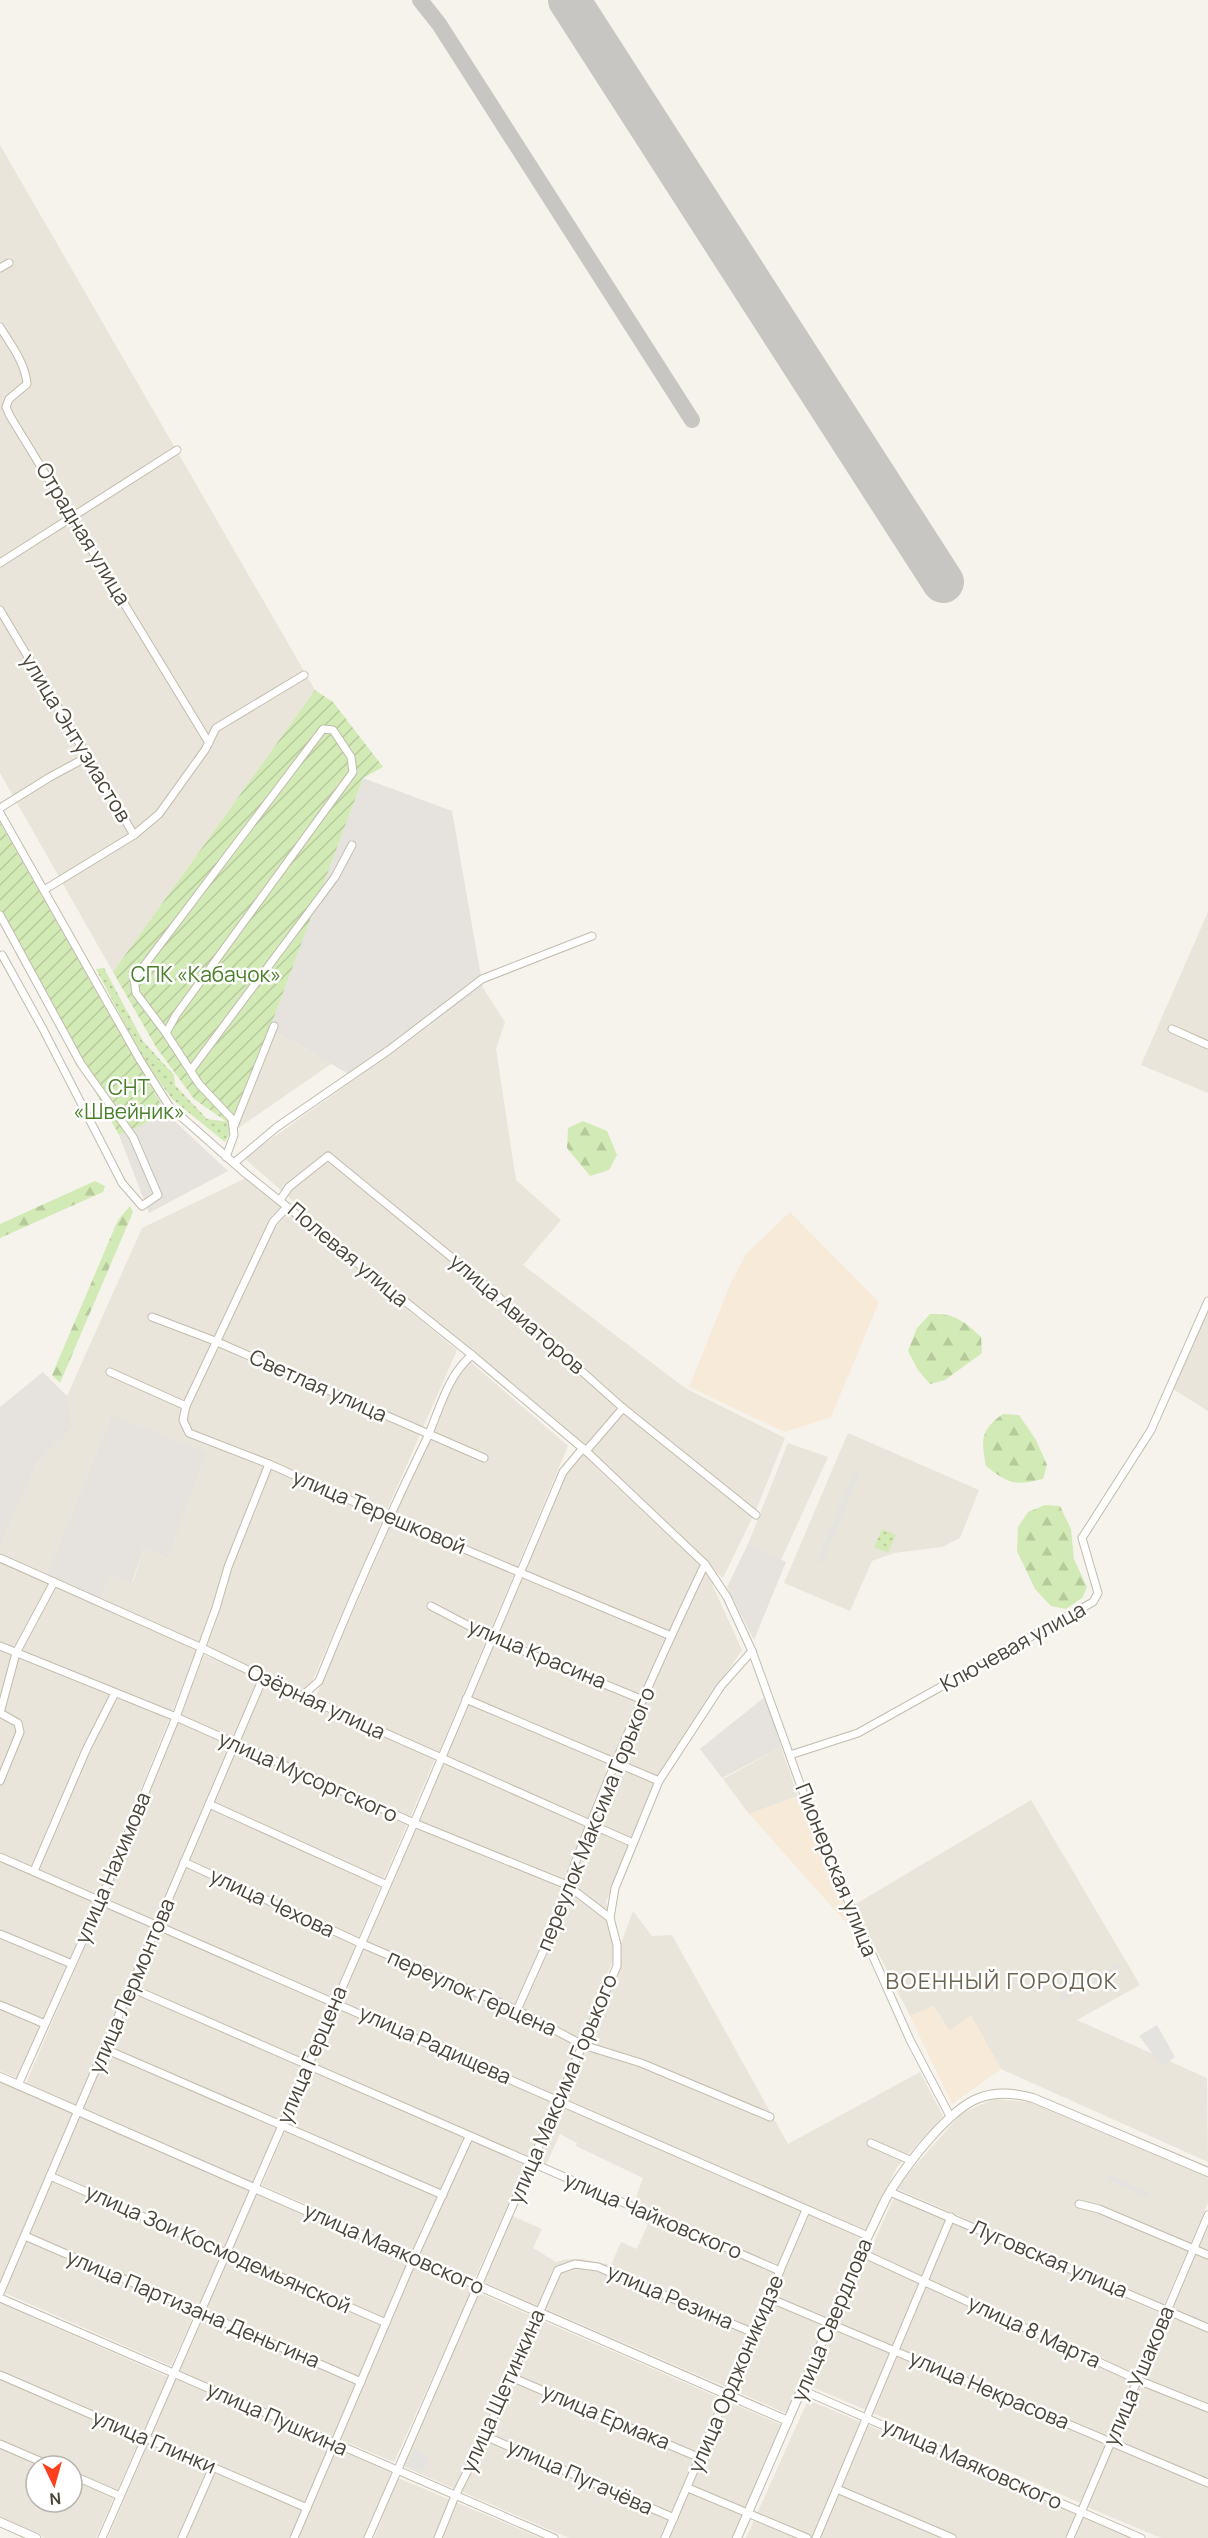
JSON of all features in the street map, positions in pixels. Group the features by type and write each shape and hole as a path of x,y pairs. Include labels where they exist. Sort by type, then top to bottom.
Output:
{"street":[{"path":"0,268 9,262"},
{"name":"Отрадная улица","path":"0,327 18,357 27,384 9,399 6,407 10,416 209,743"},
{"path":"0,563 177,450"},
{"name":"улица Энтузиастов","path":"0,610 134,835"},
{"path":"44,890 134,835 159,814 209,743 216,728 304,675"},
{"path":"166,1033 176,1015 353,772 351,757 333,730 323,729 134,979 136,993 166,1033 199,1084 226,1111 234,1126"},
{"path":"0,808 87,757"},
{"name":"Полевая улица","path":"0,813 140,1060 169,1106 234,1163 472,1355 584,1450 705,1564 727,1597 752,1651"},
{"path":"190,1070 335,878 352,844"},
{"path":"0,915 81,1064 134,1137 158,1195 141,1206 122,1183 43,1029 2,955"},
{"path":"234,1163 277,1127 360,1070 482,979 592,936"},
{"path":"226,1156 234,1135 234,1126 274,1026"},
{"path":"1172,1029 1208,1045"},
{"name":"улица Авиаторов","path":"280,1200 289,1187 328,1156 484,1284 623,1408 756,1515"},
{"path":"110,1372 186,1406 273,1222 286,1208 290,1208"},
{"name":"Ключевая улица","path":"790,1755 858,1733 1093,1602 1098,1593 1082,1538 1151,1430 1208,1301"},
{"name":"Светлая улица","path":"152,1317 215,1341 484,1458"},
{"path":"302,1696 319,1681 388,1517 428,1435 453,1375 472,1355"},
{"name":"улица Терешковой","path":"186,1406 183,1419 189,1433 269,1464 388,1517 671,1636"},
{"name":"улица Герцена","path":"102,2538 414,1823 563,1472 623,1408"},
{"name":"улица Нахимова","path":"18,2085 99,1902 176,1717 202,1648 228,1567 269,1464"},
{"name":"Озёрная улица","path":"0,1557 302,1696 633,1843"},
{"name":"переулок Максима Горького","path":"517,2010 568,1896 567,1885 590,1822 705,1564"},
{"path":"0,1781 20,1732 18,1723 0,1713 16,1653 54,1582"},
{"name":"улица Красина","path":"431,1606 492,1638 644,1700"},
{"name":"улица Мусоргского","path":"0,1646 176,1717 414,1823 567,1885 610,1918"},
{"name":"Пионерская улица","path":"752,1651 816,1828 910,2040 950,2116"},
{"name":"улица Максима Горького","path":"368,2538 617,1966 617,1945 610,1918 615,1888 659,1781 720,1686 752,1651"},
{"name":"улица Лермонтова","path":"0,2293 263,1678"},
{"path":"34,1871 87,1748 115,1692"},
{"path":"466,1699 659,1781"},
{"path":"209,1804 386,1884"},
{"name":"улица Радищева","path":"0,1857 868,2236"},
{"name":"улица Чехова","path":"184,1863 360,1943"},
{"path":"0,1934 72,1964"},
{"name":"переулок Герцена","path":"360,1943 517,2010 583,2045"},
{"name":"улица Чайковского","path":"131,1988 780,2271"},
{"path":"0,2005 45,2024"},
{"path":"583,2045 641,2063 770,2117"},
{"path":"105,2049 443,2195"},
{"name":"улица Маяковского","path":"0,2078 414,2256 477,2287 788,2421"},
{"name":"улица Свердлова","path":"738,2538 868,2236 890,2192 950,2116 964,2104 997,2093 1022,2095 1063,2110 1208,2172"},
{"path":"294,2538 414,2256 470,2137"},
{"path":"871,2143 912,2162"},
{"name":"улица Зои Космодемьянской","path":"50,2176 386,2323"},
{"name":"Луговская улица","path":"890,2192 1208,2328"},
{"path":"1079,2204 1099,2209 1208,2255"},
{"name":"улица Орджоникидзе","path":"665,2538 806,2210"},
{"name":"улица Ушакова","path":"1070,2538 1208,2215"},
{"path":"816,2538 951,2217"},
{"name":"улица Партизана Деньгина","path":"25,2236 361,2382"},
{"name":"улица 8 Марта","path":"862,2253 1138,2380 1208,2408"},
{"name":"улица Щетинкина","path":"438,2538 558,2270 575,2264 585,2264"},
{"name":"улица Резина","path":"585,2264 598,2267 754,2333"},
{"name":"улица Пушкина","path":"0,2298 554,2538"},
{"name":"улица Некрасова","path":"769,2298 1208,2483"},
{"name":"улица Глинки","path":"0,2375 307,2508"},
{"name":"улица Ермака","path":"511,2377 700,2458"},
{"name":"улица Маяковского","path":"802,2390 1142,2538"},
{"name":"улица Пугачёва","path":"485,2436 674,2518"},
{"path":"0,2444 24,2454"},
{"path":"182,2538 213,2467"},
{"path":"84,2480 120,2496"},
{"path":"688,2488 807,2538"},
{"path":"837,2489 952,2538"},
{"path":"0,2523 36,2538"}],"shaded area":[{"path":"0,145 315,690 113,972 0,773"},
{"path":"363,778 452,811 483,988 355,1078 270,1028"},
{"path":"1208,912 1208,1093 1141,1065"},
{"path":"483,988 505,1022 496,1049 516,1180 561,1220 523,1265 685,1388 785,1438 756,1510 723,1578 589,1461 706,1571 742,1650 659,1775 606,1902 619,1945 558,2097 338,2002 576,1449 244,1158"},
{"path":"270,1028 331,1064 237,1129"},
{"path":"167,1114 228,1171 149,1213 119,1135"},
{"path":"246,1178 457,1350 307,1693 100,1600 111,1573 133,1582 144,1548 168,1559 207,1452 112,1414 46,1576 0,1556 0,1547 37,1463 73,1428 67,1396 142,1228"},
{"path":"790,1212 879,1302 831,1417 785,1432 689,1387 730,1285 746,1254"},
{"path":"1208,1305 1208,1411 1170,1387"},
{"path":"465,1357 568,1446 439,1752 315,1698"},
{"path":"43,1372 67,1396 73,1428 37,1463 0,1547 0,1407"},
{"path":"112,1414 207,1452 168,1559 144,1548 132,1582 111,1574 100,1600 46,1576"},
{"path":"848,1433 979,1490 960,1538 942,1547 894,1553 872,1561 850,1611 784,1583"},
{"path":"788,1443 828,1457 781,1560 748,1544"},
{"path":"855,1471 860,1473 822,1563 817,1561"},
{"path":"748,1544 786,1562 754,1640 727,1587"},
{"path":"0,1560 198,1648 97,1897 0,1856"},
{"path":"204,1655 437,1754 333,1998 104,1900"},
{"path":"766,1696 781,1747 722,1778 700,1749"},
{"path":"781,1747 798,1796 749,1814 723,1779"},
{"path":"798,1796 858,1936 749,1814"},
{"path":"1031,1800 1140,1985 1077,2020 1207,2078 1208,2162 1001,2069 971,2016 949,2031 934,2006 910,2016 854,1905"},
{"path":"0,1862 95,1902 20,2079 0,2071"},
{"path":"102,1906 331,2005 252,2183 26,2083"},
{"path":"633,1911 652,1936 672,1935 788,2144 920,2072 943,2116 897,2167 866,2230 564,2100"},
{"path":"1119,1962 1122,1966 1059,2003 1060,1995"},
{"path":"934,2006 949,2031 971,2016 1001,2069 952,2104 910,2016"},
{"path":"337,2007 555,2102 475,2278 262,2185"},
{"path":"1157,2025 1175,2057 1162,2066 1139,2036"},
{"path":"0,2080 251,2190 171,2366 0,2291"},
{"path":"994,2099 1029,2102 1208,2177 1208,2203 1164,2305 895,2188 962,2113"},
{"path":"560,2103 866,2237 788,2414 483,2282 512,2216 542,2229 533,2248 556,2262 566,2259 583,2259 611,2265 621,2242 637,2249 648,2224 629,2216 643,2178 576,2146 577,2143 560,2134 545,2167 533,2165"},
{"path":"1110,2175 1149,2192 1147,2197 1107,2180"},
{"path":"256,2192 472,2290 394,2462 178,2372"},
{"path":"894,2197 1162,2314 1081,2503 810,2386"},
{"path":"1208,2226 1208,2538 1161,2538 1087,2507"},
{"path":"479,2293 782,2425 732,2538 569,2538 402,2466"},
{"path":"0,2303 168,2377 96,2538 46,2538 0,2518"},
{"path":"175,2379 392,2473 364,2538 108,2538"},
{"path":"808,2400 1076,2512 1065,2538 746,2538"},
{"path":"415,2449 429,2457 421,2472 407,2465"},
{"path":"398,2478 541,2538 374,2538"},
{"path":"1083,2517 1131,2538 1075,2538"}],"green space":[{"name":"СПК «Кабачок»","path":"315,690 333,702 383,767 363,778 270,1028 237,1129 194,1099 156,1047 113,972"},
{"name":"СНТ «Швейник»","path":"0,823 167,1114 119,1135 0,918"},
{"path":"104,968 143,1041 174,1075 175,1085 207,1119 229,1122 231,1131 225,1142 172,1099 142,1057 96,969"},
{"path":"583,1121 607,1131 617,1155 609,1170 590,1176 567,1148 568,1128"},
{"path":"95,1181 105,1186 103,1192 0,1238 0,1224"},
{"path":"130,1206 133,1212 60,1383 52,1375 118,1220"},
{"path":"930,1314 946,1315 964,1322 981,1337 982,1353 945,1380 930,1384 918,1370 908,1351 917,1328"},
{"path":"1003,1414 1019,1415 1036,1440 1047,1465 1043,1479 1012,1482 986,1466 983,1449 984,1436 990,1425"},
{"path":"1045,1505 1060,1506 1071,1529 1074,1559 1087,1587 1082,1598 1066,1609 1051,1606 1035,1589 1017,1551 1018,1527 1028,1512"},
{"path":"882,1529 896,1535 888,1553 874,1547"}],"taxiway":[{"path":"420,0 439,24 692,420"}],"runway":[{"path":"569,0 943,582"}],"district":[{"name":"ВОЕННЫЙ ГОРОДОК","path":"1002,1981"}]}
